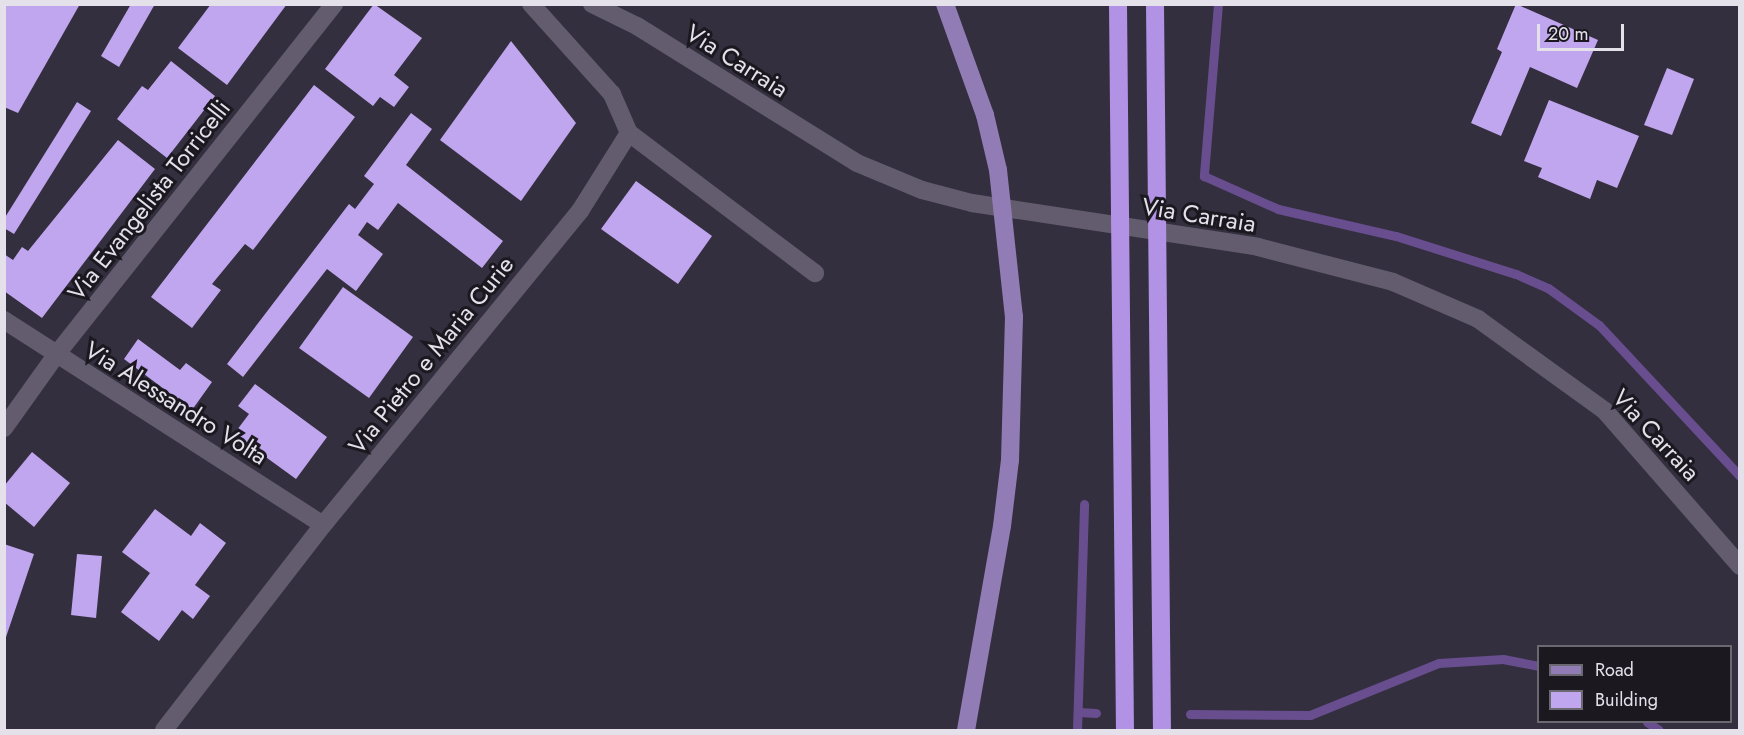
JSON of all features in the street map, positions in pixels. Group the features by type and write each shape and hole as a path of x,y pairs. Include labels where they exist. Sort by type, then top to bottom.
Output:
{"highway":[{"path":"1118,4 1125,730"},
{"path":"1155,4 1162,730"}],"main road":[{"path":"945,4 985,115 998,170 1014,316 1010,460 1002,526 966,730"}],"street":[{"name":"Via Evangelista Torricelli","path":"4,428 56,356 334,4"},
{"path":"531,4 612,94 629,133 815,273"},
{"name":"Via Carraia","path":"592,4 637,26 857,163 922,190 972,203 1258,247 1393,282 1478,319 1605,411 1740,566"},
{"path":"615,4 637,26"},
{"name":"Via Pietro e Maria Curie","path":"164,730 323,525 580,211 629,133"},
{"name":"Via Alessandro Volta","path":"4,320 56,356 323,525"}],"building":[{"path":"4,4 80,4 18,113 4,107"},
{"path":"131,4 155,4 119,67 101,56"},
{"path":"211,4 287,4 227,85 178,48"},
{"path":"374,4 422,38 394,75 409,87 394,107 380,97 373,106 325,69"},
{"path":"1516,4 1598,40 1577,88 1530,67 1501,136 1471,123 1502,52 1497,49"},
{"path":"511,41 576,123 521,201 440,140"},
{"path":"171,61 215,96 167,158 117,119 142,86 148,90"},
{"path":"1667,68 1694,79 1672,135 1644,125"},
{"path":"314,85 355,117 253,250 245,244 212,284 221,290 192,328 151,297"},
{"path":"1549,100 1639,136 1617,188 1597,180 1590,199 1538,177 1542,168 1524,161"},
{"path":"77,102 91,111 14,234 4,228 4,219"},
{"path":"411,113 432,129 406,165 503,241 482,268 398,203 378,230 367,222 358,235 383,254 356,291 327,269 243,377 227,364 349,204 355,209 374,184 364,176"},
{"path":"118,140 155,169 42,318 4,291 4,254 13,260 22,247 28,251"},
{"path":"636,181 712,236 678,284 601,229"},
{"path":"343,287 413,337 369,398 299,348"},
{"path":"138,339 180,370 186,363 212,382 192,410 124,359"},
{"path":"255,384 327,437 296,479 234,434 249,414 238,406"},
{"path":"32,452 70,483 34,527 4,502 4,486"},
{"path":"155,509 191,536 200,523 226,543 195,585 210,596 193,619 182,610 159,641 121,612 150,573 122,552"},
{"path":"4,544 34,554 5,640 4,639"},
{"path":"77,554 102,556 96,618 71,615"}],"waterway":[{"path":"1218,4 1204,176 1278,209 1396,236 1516,274 1548,288 1599,325 1740,476"},
{"path":"1077,730 1084,504"},
{"path":"1190,714 1310,715 1439,663 1503,659 1537,666"},
{"path":"1078,712 1096,713"},
{"path":"1648,723 1659,730"}]}
